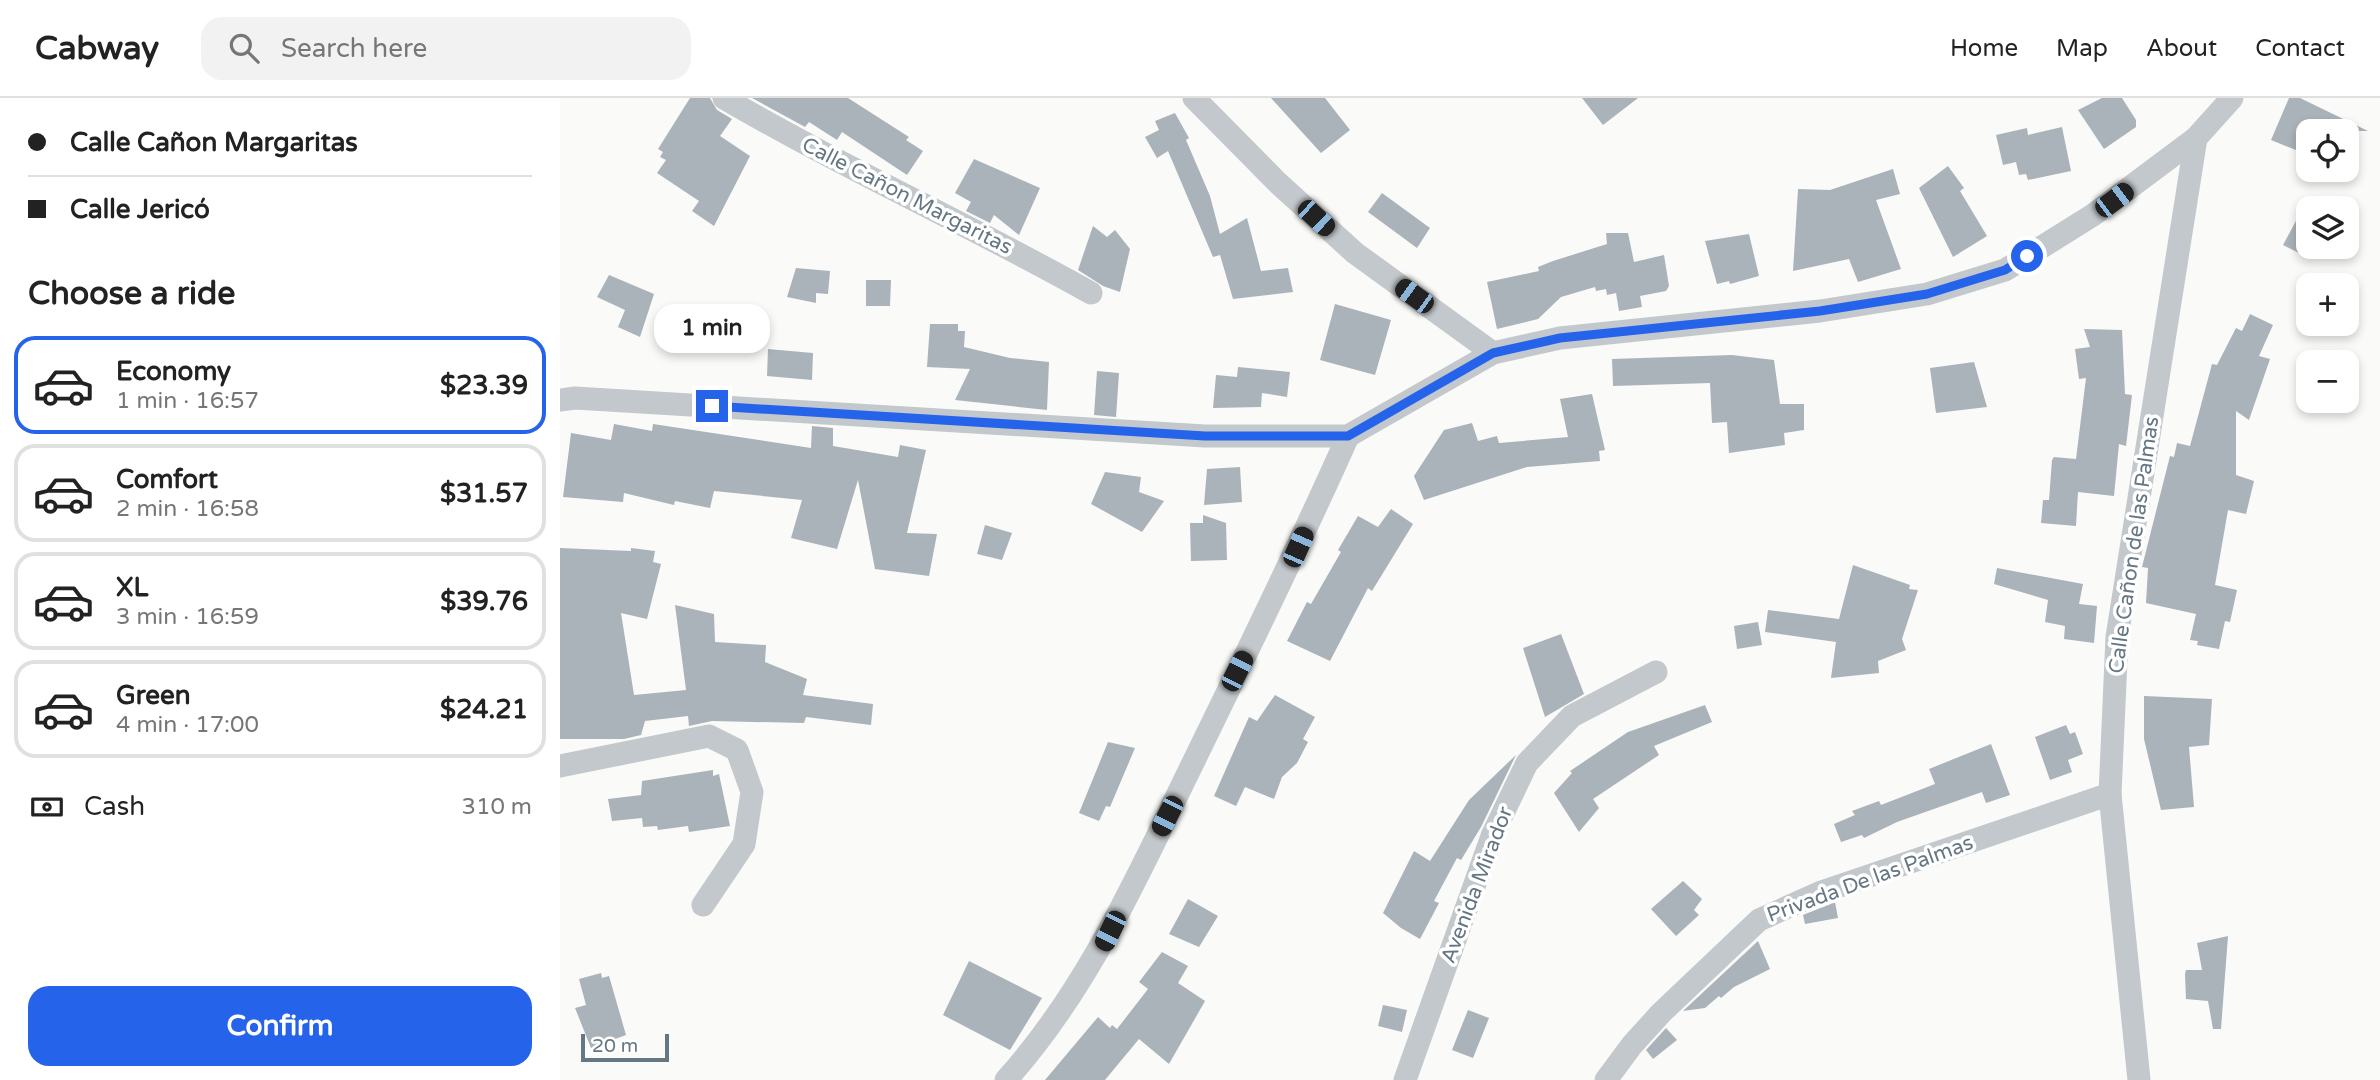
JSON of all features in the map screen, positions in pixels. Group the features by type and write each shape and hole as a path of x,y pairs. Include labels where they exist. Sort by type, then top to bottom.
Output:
{"street":[{"name":"Calle Cañon Margaritas","path":"724,98 818,153 1003,244 1091,293"},
{"path":"1194,98 1277,182 1355,253 1493,353"},
{"path":"560,400 1205,436 1348,436 1493,353 1560,338 1927,294 2005,270 2093,215 2196,138 2232,98"},
{"name":"Calle Cañon de las Palmas","path":"2139,1080 2110,794 2117,637 2196,138"},
{"path":"1006,1080 1027,1056 1098,954 1288,570 1348,436"},
{"name":"Avenida Mirador","path":"1405,1080 1492,836 1527,763 1572,716 1656,672"},
{"path":"560,766 709,736 737,750 752,793 744,844 703,905"},
{"name":"Privada De las Palmas","path":"1606,1080 1632,1045 1661,1013 1759,920 1819,893 2110,794"}],"building":[{"path":"690,98 710,98 717,110 732,119 720,136 750,156 714,226 692,211 699,201 657,173 666,160 660,157 663,152 658,149"},
{"path":"752,98 848,98 909,137 906,140 923,151 907,175 842,132 837,140 809,122 805,127"},
{"path":"1271,98 1325,98 1350,130 1321,153"},
{"path":"1582,98 1638,98 1603,125"},
{"path":"2102,98 2122,98 2136,120 2136,127 2104,149 2078,110"},
{"path":"2289,98 2300,98 2343,119 2296,119 2296,150 2271,140"},
{"path":"1175,113 1189,138 1186,140 1210,196 1220,234 1247,218 1261,271 1288,268 1293,292 1233,299 1220,255 1213,257 1168,151 1157,158 1145,137 1159,130 1155,121"},
{"path":"2062,127 2071,171 2028,180 2026,174 2019,175 2016,162 2003,165 1996,135 2027,128 2028,135"},
{"path":"974,159 1040,188 1019,235 994,215 990,223 966,211 971,202 955,193"},
{"path":"1948,166 1964,188 1960,191 1987,236 1953,257 1919,188"},
{"path":"1893,169 1900,194 1876,200 1901,269 1858,282 1849,259 1793,271 1798,189 1830,190"},
{"path":"1382,193 1430,228 1417,248 1368,212"},
{"path":"2296,221 2296,252 2283,245"},
{"path":"1093,226 1107,237 1115,230 1130,249 1120,292 1103,286 1078,270"},
{"path":"1606,233 1628,233 1634,262 1664,255 1669,286 1666,291 1640,296 1642,307 1619,311 1616,293 1607,295 1606,289 1596,291 1595,287 1561,297 1538,319 1497,329 1487,282 1539,271 1538,267 1553,261 1607,244"},
{"path":"1749,234 1759,276 1730,284 1729,281 1717,284 1705,241"},
{"path":"796,268 830,271 828,294 816,293 816,303 787,297"},
{"path":"609,275 654,294 640,337 618,327 625,310 597,297"},
{"path":"866,280 891,280 890,306 866,306"},
{"path":"1335,304 1391,320 1375,375 1320,360"},
{"path":"2250,314 2273,325 2259,356 2270,359 2249,420 2236,411 2236,475 2254,481 2246,514 2228,510 2215,585 2237,590 2230,622 2225,621 2219,649 2197,645 2198,641 2190,640 2196,614 2146,603 2148,568 2142,567 2170,456 2174,457 2177,443 2190,446 2212,364 2217,365 2236,328 2242,331"},
{"path":"930,324 958,324 958,331 965,331 964,347 1010,358 1049,362 1047,410 955,400 970,369 927,367"},
{"path":"2084,329 2122,330 2125,394 2132,395 2126,446 2119,444 2114,496 2078,492 2076,526 2041,523 2043,500 2049,500 2052,460 2054,457 2076,459 2086,378 2079,379 2075,349 2090,347"},
{"path":"768,349 813,353 812,380 767,376"},
{"path":"1732,355 1774,360 1780,404 1804,404 1804,430 1784,433 1785,445 1729,453 1727,422 1712,423 1710,383 1613,386 1612,359"},
{"path":"1974,362 1987,407 1936,413 1930,368"},
{"path":"1238,367 1290,372 1287,397 1262,393 1261,407 1213,408 1216,375 1237,377"},
{"path":"1097,371 1119,373 1116,417 1094,415"},
{"path":"1592,394 1605,450 1599,451 1600,461 1527,467 1424,500 1414,476 1444,430 1472,423 1478,441 1497,436 1499,443 1568,437 1560,399"},
{"path":"614,424 652,431 653,424 811,448 812,426 833,428 833,446 898,457 900,445 926,450 907,533 937,534 929,576 875,569 858,480 837,549 791,538 802,500 714,491 710,508 675,501 674,505 624,493 623,502 563,497 571,433 611,440"},
{"path":"1240,467 1242,502 1204,505 1207,469"},
{"path":"1105,472 1141,477 1139,492 1164,501 1142,532 1091,504"},
{"path":"1391,509 1413,524 1372,591 1368,588 1330,661 1287,641 1307,602 1311,604 1341,552 1338,550 1358,516 1378,527"},
{"path":"1203,515 1226,523 1227,560 1191,561 1190,523 1203,523"},
{"path":"985,525 1012,533 1002,560 977,554"},
{"path":"560,548 631,551 631,548 655,551 653,562 661,564 647,619 621,613 634,695 686,690 675,605 714,614 715,642 766,645 765,662 807,679 803,695 873,704 871,725 806,717 804,723 712,721 689,726 688,716 645,721 641,735 624,739 560,739"},
{"path":"1853,565 1910,585 1909,589 1918,590 1902,639 1906,650 1878,661 1879,673 1831,678 1836,642 1765,632 1768,610 1839,619"},
{"path":"1997,568 2083,584 2079,604 2097,606 2094,643 2064,639 2065,626 2045,622 2048,600 1994,584"},
{"path":"1758,622 1762,645 1737,649 1734,626"},
{"path":"1561,634 1584,694 1545,717 1523,648"},
{"path":"1275,695 1315,717 1303,739 1308,742 1297,763 1282,777 1274,799 1245,787 1236,806 1214,796 1249,717 1257,721"},
{"path":"2144,696 2212,699 2209,745 2189,747 2194,807 2161,810 2144,739"},
{"path":"1705,705 1712,722 1654,746 1659,755 1593,799 1599,808 1579,832 1554,793 1572,773 1570,771 1628,732"},
{"path":"2066,725 2070,734 2075,732 2083,754 2068,760 2072,772 2050,780 2035,737"},
{"path":"1108,742 1135,748 1110,807 1106,806 1099,821 1079,813"},
{"path":"1991,744 2010,795 1986,803 1982,792 1897,822 1864,838 1862,835 1841,842 1834,824 1855,815 1852,811 1879,801 1881,805 1935,784 1929,769"},
{"path":"1516,755 1481,827 1461,860 1457,858 1434,901 1439,903 1420,939 1401,928 1383,913 1414,851 1430,861 1469,800"},
{"path":"713,770 713,776 719,774 730,826 689,832 688,826 658,830 657,826 643,827 642,818 612,821 608,799 641,795 642,781"},
{"path":"1683,881 1702,899 1694,910 1699,915 1676,936 1651,909"},
{"path":"1188,899 1218,916 1199,947 1169,934"},
{"path":"1835,902 1838,918 1805,924 1803,915"},
{"path":"2228,936 2221,1029 2213,1029 2208,1001 2186,999 2185,974 2186,970 2202,970 2197,943"},
{"path":"1758,941 1770,969 1734,987 1721,998 1719,996 1705,1008 1683,1011"},
{"path":"1162,952 1188,966 1178,983 1205,1001 1169,1064 1139,1039 1105,1080 1045,1080 1098,1017 1110,1028 1112,1025 1117,1029 1148,989 1139,982"},
{"path":"969,961 1042,998 1010,1050 943,1015"},
{"path":"601,973 602,978 609,976 626,1035 591,1048 575,1008 586,1005 579,979"},
{"path":"1383,1005 1407,1010 1402,1032 1378,1026"},
{"path":"1468,1010 1489,1018 1473,1058 1452,1050"},
{"path":"1666,1028 1677,1040 1653,1059 1646,1050"}],"route":[{"path":"712,406 1205,436 1348,436 1493,353 1560,338 1820,311 1927,294 2005,270 2027,256"}]}
